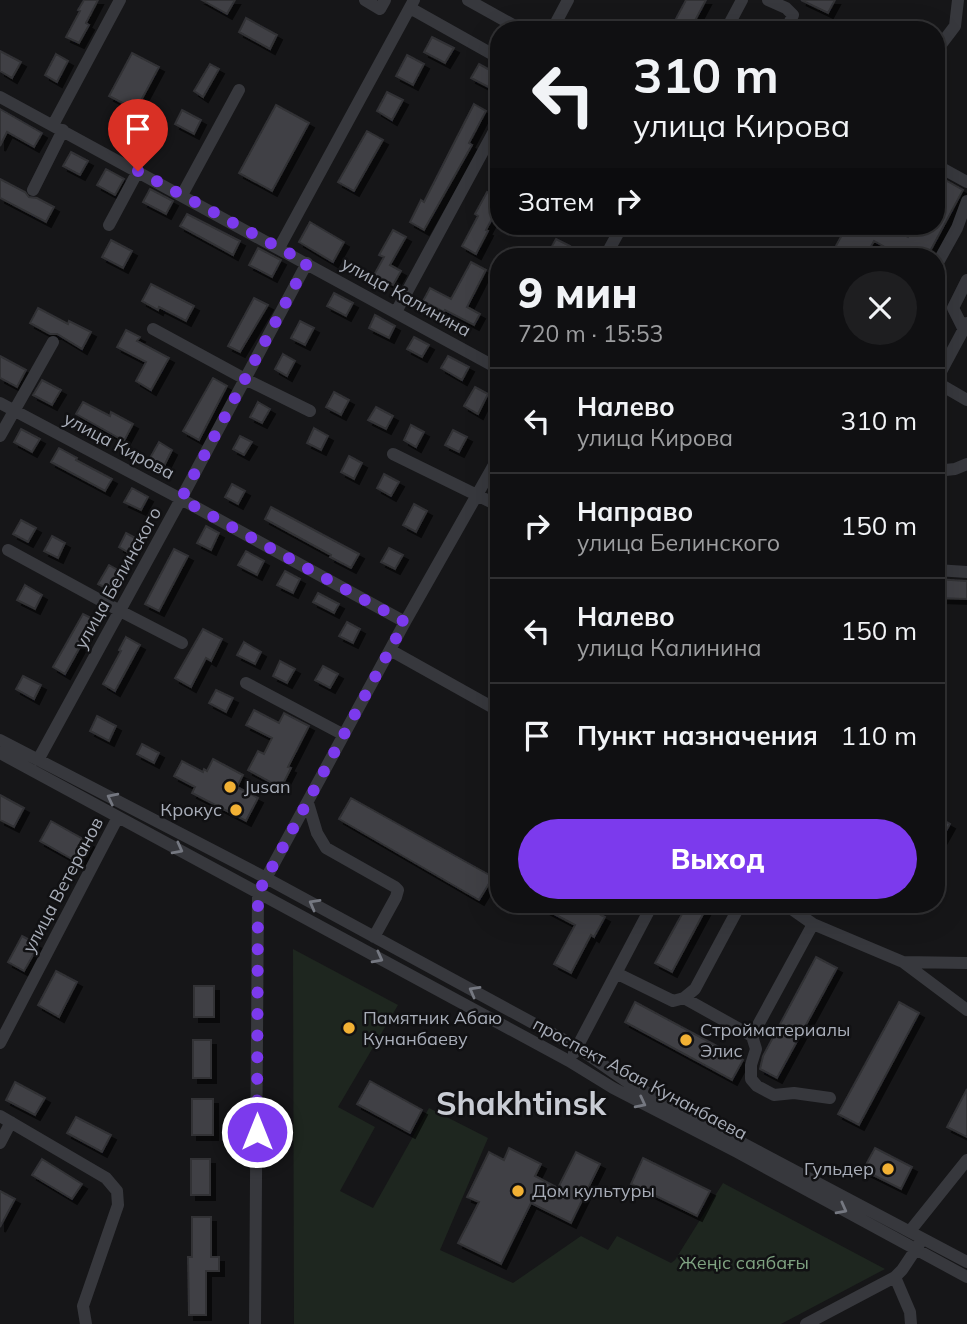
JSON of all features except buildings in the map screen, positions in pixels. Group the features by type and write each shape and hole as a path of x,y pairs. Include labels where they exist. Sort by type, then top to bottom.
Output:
{"street":[{"path":"33,190 58,128 120,0"},
{"path":"365,0 380,9 385,0"},
{"path":"468,0 506,21"},
{"path":"557,21 568,0"},
{"path":"731,21 742,0"},
{"path":"768,0 786,8 793,15 790,21"},
{"path":"945,39 955,26 958,0"},
{"path":"279,248 412,4 490,52"},
{"path":"182,195 239,90"},
{"name":"улица Калинина","path":"0,97 490,364"},
{"path":"397,312 490,139"},
{"path":"945,170 967,182"},
{"path":"109,225 138,171"},
{"path":"945,250 967,201"},
{"name":"улица Белинского","path":"38,760 307,263"},
{"path":"945,364 965,327 953,308 967,280"},
{"path":"153,329 310,411"},
{"path":"0,436 53,342"},
{"path":"945,387 967,400"},
{"name":"улица Кирова","path":"0,403 405,622"},
{"path":"393,454 490,501"},
{"path":"945,470 967,464"},
{"path":"255,1324 258,893 490,472"},
{"path":"8,550 182,643"},
{"path":"945,571 967,572"},
{"path":"390,650 490,706"},
{"path":"246,683 344,735"},
{"name":"проспект Абая Кунанбаева","path":"0,740 267,878 577,1047 629,1083 910,1231 920,1244 967,1277"},
{"name":"проспект Абая Кунанбаева","path":"0,753 569,1061 613,1088 920,1244 967,1262"},
{"path":"307,803 317,833 326,848 398,890 374,937"},
{"name":"улица Ветеранов","path":"0,1043 118,817"},
{"path":"569,1061 648,913"},
{"path":"616,973 673,1001 684,998 695,989 736,913"},
{"path":"797,913 813,924 903,962 967,1010"},
{"path":"752,1036 813,924"},
{"path":"903,962 967,963"},
{"path":"684,998 752,1036 756,1049 751,1065 751,1079 757,1086 774,1096 794,1093 830,1098"},
{"path":"0,1143 6,1119 106,1178 117,1191 118,1205 83,1306 86,1324"},
{"path":"910,1231 967,1160"},
{"path":"806,1324 895,1277 920,1244"},
{"path":"895,1277 911,1324"}],"green space":[{"name":"Жеңіс саябағы","path":"293,949 398,1005 338,1107 375,1127 340,1191 373,1208 429,1108 488,1138 440,1250 513,1283 581,1236 608,1250 617,1236 671,1263 723,1183 885,1269 781,1324 294,1324"}],"place":[{"name":"Jusan","path":"230,787"},
{"name":"Крокус","path":"236,810"},
{"name":"Памятник Абаю Кунанбаеву","path":"349,1028"},
{"name":"Стройматериалы Элис","path":"686,1040"},
{"name":"Гульдер","path":"888,1169"},
{"name":"Дом культуры","path":"518,1191"}],"district":[{"name":"Shakhtinsk","path":"521,1104"}],"route":[{"path":"138,171 307,263 181,499 405,622 258,893 257,1132"}]}
